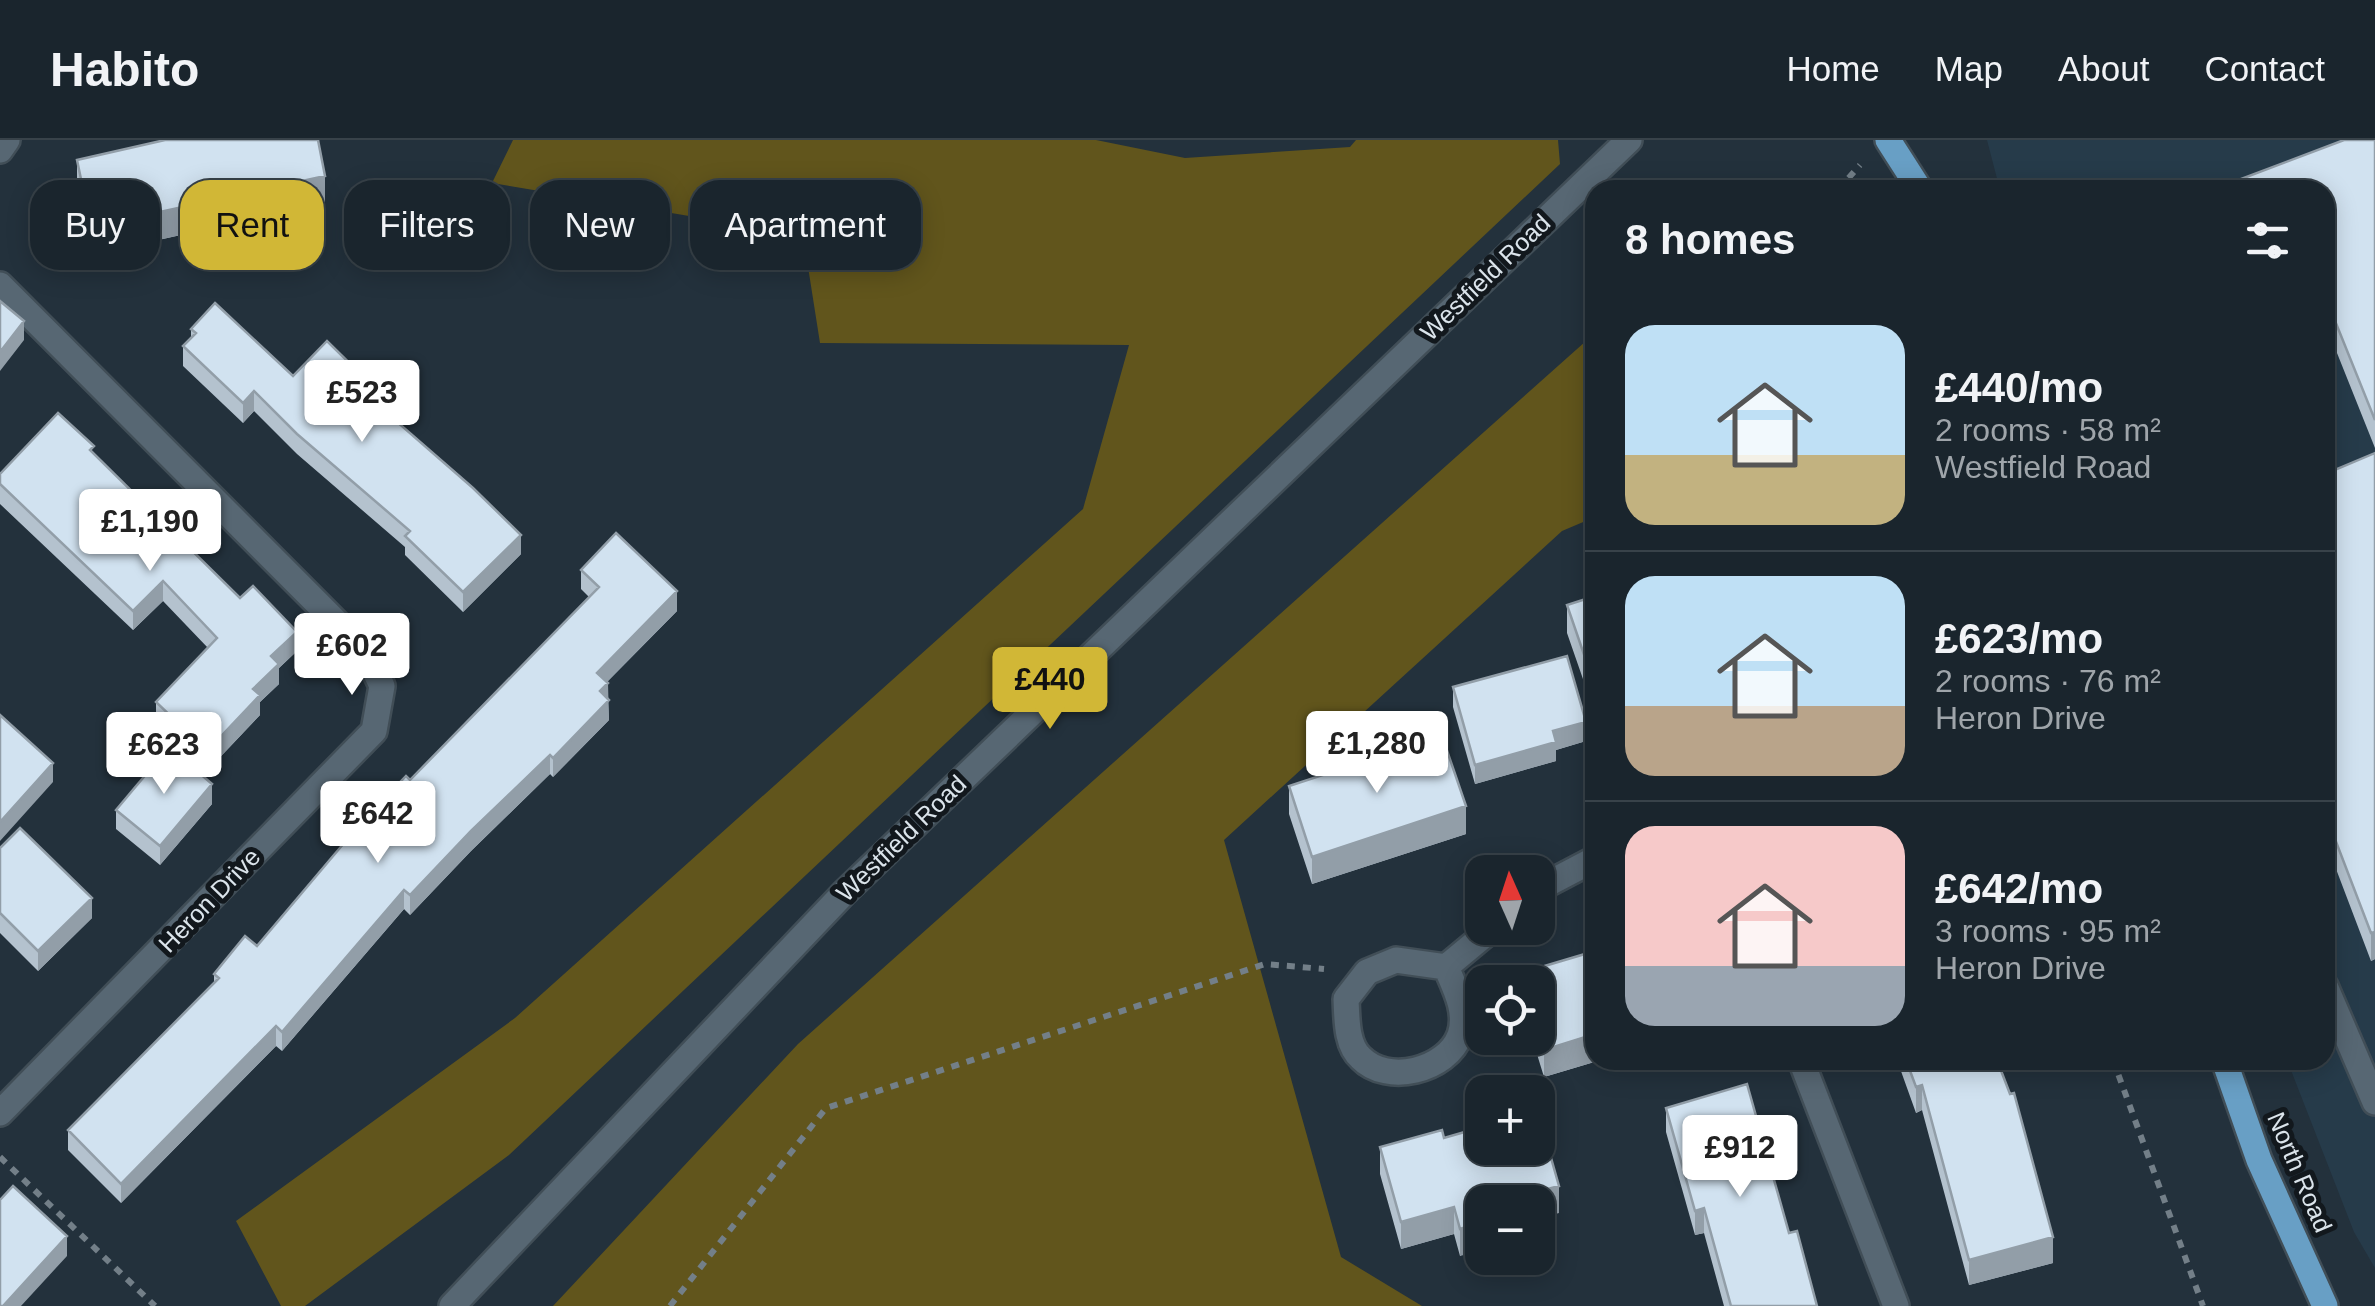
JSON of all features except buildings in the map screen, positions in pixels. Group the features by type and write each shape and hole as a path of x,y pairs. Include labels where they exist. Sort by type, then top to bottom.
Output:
{"main road":[{"path":"1888,140 1914,180"},
{"name":"North Road","path":"2228,1070 2259,1160 2325,1306"}],"street":[{"path":"0,150 6,140"},
{"name":"Westfield Road","path":"1587,180 1629,140"},
{"name":"Westfield Road","path":"452,1306 844,893 1585,182"},
{"name":"Heron Drive","path":"0,286 366,652 382,686 374,731 0,1113"},
{"path":"1555,880 1585,864"},
{"path":"1446,967 1461,1002 1460,1035 1442,1060 1414,1070 1378,1071 1358,1056 1348,1029 1346,999 1368,972 1396,960 1446,967 1473,945"},
{"path":"2335,1009 2375,1102"},
{"path":"1805,1070 1896,1306"}],"path":[{"path":"670,1306 826,1108 1265,964 1368,972"},
{"path":"2118,1070 2203,1306"},
{"path":"0,1156 155,1306"}],"shaded area":[{"path":"513,140 1096,140 1185,158 1350,147 1356,140 1558,140 1560,164 509,1155 305,1306 281,1306 236,1221 515,1018 1083,509 1129,345 820,343 809,270 921,270 921,180 690,180 690,216 670,213 670,180 530,180 530,189 510,186 510,180 493,180"},
{"path":"1987,140 2375,140 2375,1268 2354,1232 2291,1070 2335,1070 2335,180 1997,180"},
{"path":"1585,342 1585,521 1562,531 1224,840 1341,1257 1422,1306 553,1306 798,1044"}]}
